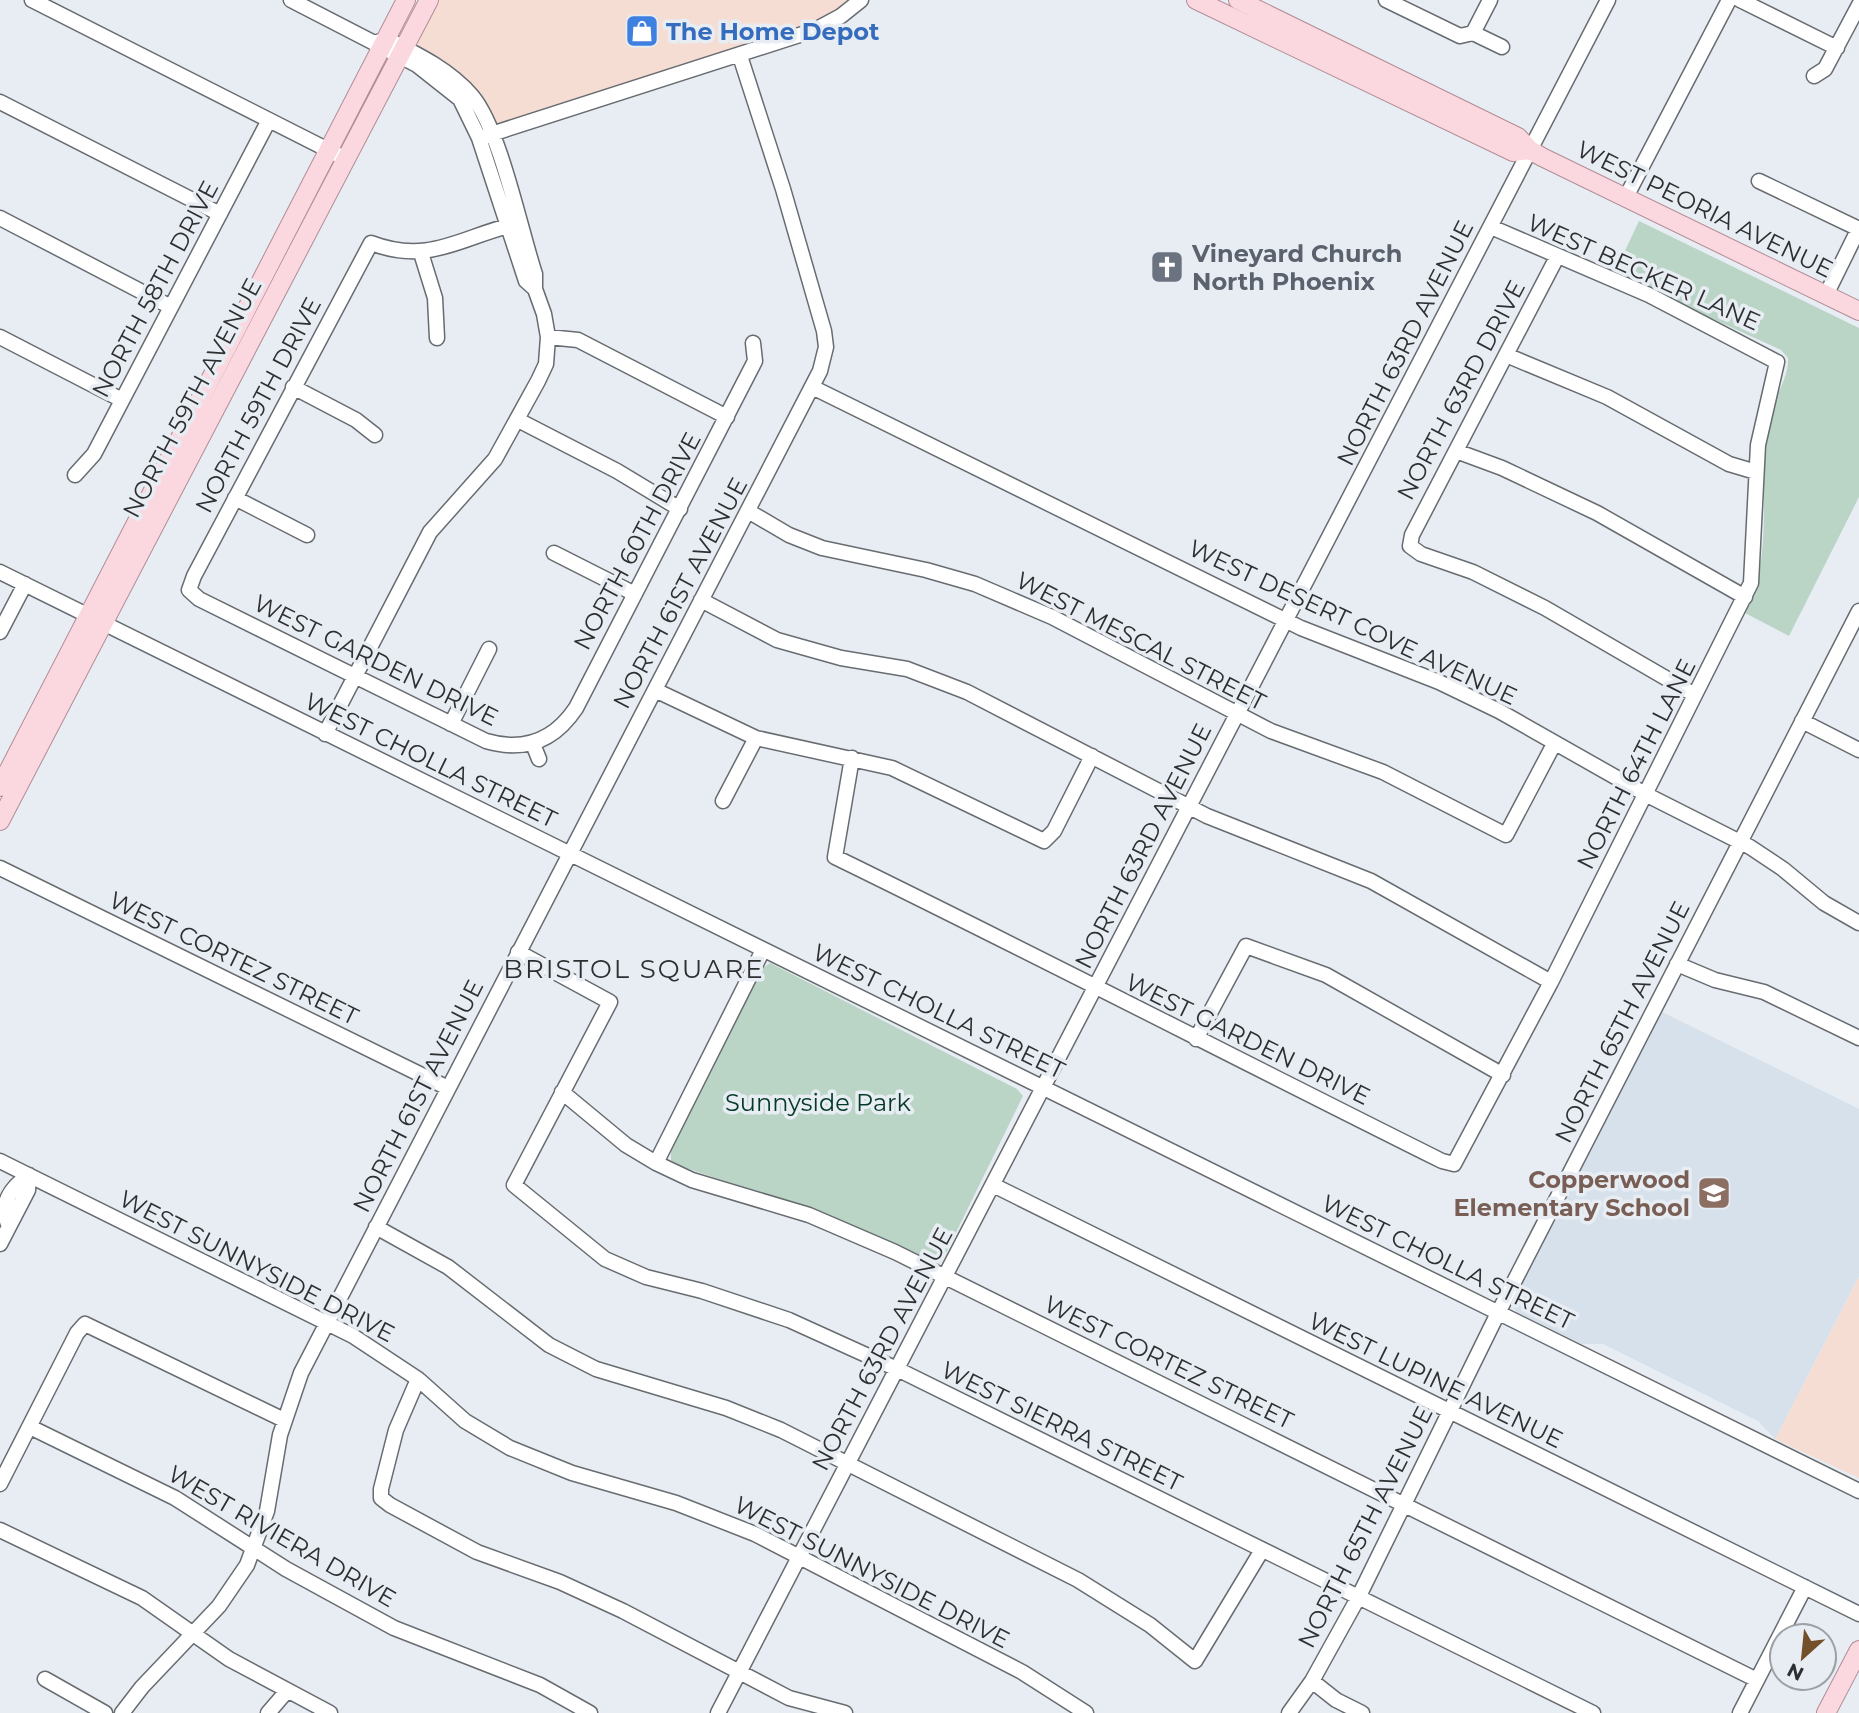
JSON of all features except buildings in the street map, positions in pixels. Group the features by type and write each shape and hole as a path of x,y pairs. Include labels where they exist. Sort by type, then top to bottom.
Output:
{"main road":[{"name":"NORTH 59TH AVENUE","path":"337,154 381,43 407,0"},
{"name":"NORTH 59TH AVENUE","path":"0,787 94,620 337,154 401,52 429,0"},
{"name":"WEST PEORIA AVENUE","path":"1196,0 1513,152 1530,150"},
{"path":"1220,0 1254,17 1283,22"},
{"name":"WEST PEORIA AVENUE","path":"1238,0 1518,137 1530,150 1859,311"},
{"name":"NORTH 59TH AVENUE","path":"0,821 94,620"},
{"path":"1826,1713 1859,1650"}],"street":[{"path":"32,0 337,154"},
{"path":"291,0 401,52 460,99 485,136 514,224 535,274 535,289 544,314 548,337 546,364 518,420 495,459 430,532 325,734"},
{"path":"485,136 740,56 828,24 861,0"},
{"path":"1386,0 1502,47"},
{"path":"1467,35 1490,0"},
{"name":"NORTH 63RD AVENUE","path":"718,1713 1608,0"},
{"path":"1626,197 1729,0"},
{"path":"1740,0 1837,48"},
{"path":"1814,76 1825,69 1859,5"},
{"name":"NORTH 61ST AVENUE","path":"122,1713 236,1584 254,1547 267,1510 284,1420 301,1373 824,360 824,331 783,189 740,56"},
{"path":"0,102 220,214"},
{"name":"NORTH 58TH DRIVE","path":"75,475 94,454 269,120"},
{"path":"1759,181 1859,229 1826,295"},
{"path":"0,218 171,306"},
{"path":"437,338 435,298 421,253 514,224"},
{"name":"WEST BECKER LANE","path":"1491,227 1648,295 1777,362"},
{"name":"NORTH 59TH DRIVE","path":"189,590 293,387 371,243 402,253 421,253"},
{"name":"NORTH 63RD DRIVE","path":"1557,257 1412,535 1410,546 1421,554 1473,572 1545,608 1695,695"},
{"path":"548,337 578,340 592,346 727,417"},
{"path":"2,343 122,400"},
{"name":"NORTH 60TH DRIVE","path":"533,744 554,733 576,708 755,361 753,343"},
{"path":"1506,355 1607,397 1729,464 1756,472"},
{"name":"NORTH 64TH LANE","path":"1454,1164 1503,1075 1647,795 1745,597 1754,569 1756,472 1763,415 1777,362"},
{"path":"293,387 356,420 374,435"},
{"name":"WEST DESERT COVE AVENUE","path":"812,387 1286,621 1337,645 1439,682 1499,711 1647,795 1774,862 1834,911 1859,923"},
{"path":"518,420 617,471 680,509"},
{"path":"1456,451 1502,468 1597,513 1745,597"},
{"path":"235,498 307,535"},
{"name":"WEST MESCAL STREET","path":"748,511 789,535 822,548 926,570 975,584 1052,617 1284,736 1383,772 1506,835 1555,744"},
{"path":"554,553 635,594"},
{"name":"WEST CHOLLA STREET","path":"0,572 1859,1491"},
{"path":"0,632 25,584"},
{"name":"WEST GARDEN DRIVE","path":"189,590 199,599 452,724 499,744 514,747 533,744"},
{"path":"701,600 777,640 841,658 907,669 967,692 1190,807 1371,881 1551,982"},
{"name":"NORTH 65TH AVENUE","path":"1289,1713 1312,1681 1358,1598 1498,1313 1802,721 1854,634 1859,611"},
{"path":"452,724 489,649"},
{"path":"655,690 756,738 852,758 913,776 1044,841 1054,831 1092,756"},
{"path":"1802,721 1859,750"},
{"path":"723,801 756,738"},
{"path":"533,744 539,759"},
{"name":"WEST GARDEN DRIVE","path":"852,758 835,857 877,875 1095,989 1442,1161 1454,1164"},
{"name":"WEST CORTEZ STREET","path":"0,868 448,1088"},
{"path":"1196,1039 1246,946 1326,975 1503,1075"},
{"path":"656,1163 763,950"},
{"path":"518,952 610,1002 562,1092"},
{"path":"1677,964 1715,980 1764,992 1859,1038"},
{"name":"WEST CORTEZ STREET","path":"562,1092 626,1145 656,1163 692,1180 809,1215 945,1277 1757,1680"},
{"name":"WEST SIERRA STREET","path":"562,1092 514,1185 605,1259 646,1277 702,1291 789,1320 897,1369 1593,1713"},
{"name":"WEST SUNNYSIDE DRIVE","path":"0,1161 326,1322 418,1379 465,1421 510,1448 572,1473 707,1515 755,1534 1022,1672 1086,1713"},
{"path":"0,1244 8,1224 4,1212 7,1200 15,1185 29,1175"},
{"name":"WEST LUPINE AVENUE","path":"993,1185 1859,1614"},
{"path":"376,1227 448,1268 525,1328 575,1358 620,1377 726,1408 781,1430 1078,1580 1150,1625 1195,1661 1262,1550"},
{"path":"0,1484 77,1334 85,1324 284,1420"},
{"path":"418,1379 396,1430 381,1498 477,1552 560,1582 610,1605 738,1674 789,1698 845,1713"},
{"name":"WEST RIVIERA DRIVE","path":"30,1427 175,1498 286,1570 394,1628 540,1685 590,1713"},
{"path":"0,1530 142,1598 192,1634 287,1691 330,1713"},
{"path":"1740,1713 1805,1587"},
{"path":"45,1679 105,1713"},
{"path":"1312,1681 1336,1700 1362,1713"},
{"path":"268,1713 287,1691"}],"shaded area":[{"path":"439,0 852,0 820,23 496,124 460,76 418,46 418,39"},
{"name":"Copperwood Elementary School","path":"1662,1012 1859,1109 1859,1276 1775,1439 1758,1421 1603,1344 1582,1344 1516,1312 1512,1305"},
{"path":"1859,1277 1859,1478 1775,1439"}],"green space":[{"path":"1639,221 1859,328 1859,497 1789,636 1745,613 1755,589 1760,565 1764,465 1770,415 1784,379 1788,358 1781,350 1614,274"},
{"name":"Sunnyside Park","path":"770,963 1017,1089 1023,1096 942,1261 938,1264 824,1214 671,1163 671,1151 763,968"}],"place":[{"name":"The Home Depot","path":"642,31"},
{"name":"Vineyard Church North Phoenix","path":"1167,267"},
{"name":"Copperwood Elementary School","path":"1714,1193"}],"district":[{"name":"BRISTOL SQUARE","path":"634,969"}]}
